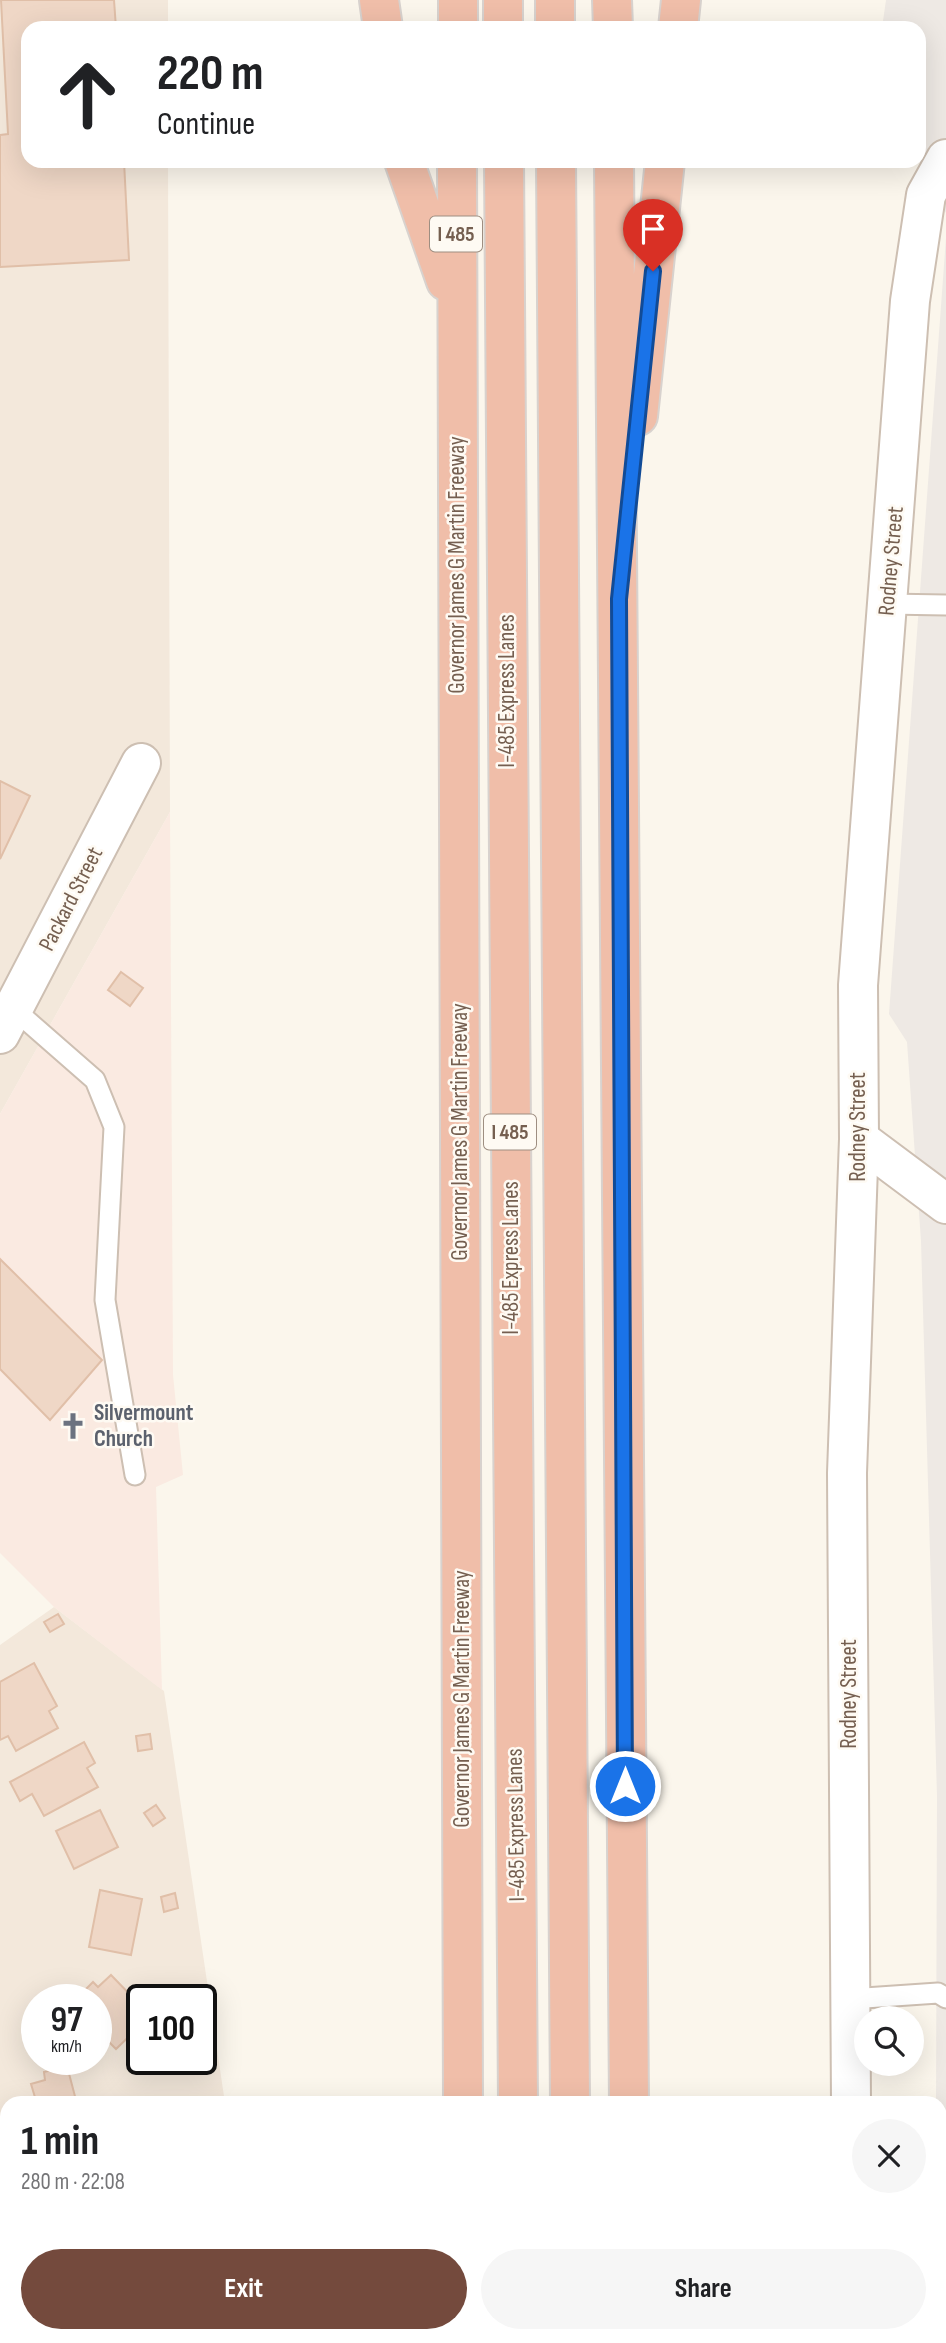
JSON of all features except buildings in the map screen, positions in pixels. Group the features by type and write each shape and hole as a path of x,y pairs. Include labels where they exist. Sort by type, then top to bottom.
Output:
{"highway":[{"path":"379,0 382,21"},
{"path":"457,21 458,0"},
{"path":"503,0 503,21"},
{"path":"555,0 555,21"},
{"path":"612,0 612,21"},
{"path":"679,21 681,0"},
{"path":"406,168 456,307"},
{"name":"Governor James G Martin Freeway","path":"457,168 463,2096"},
{"name":"I-485 Express Lanes","path":"504,168 518,2096"},
{"name":"I 485","path":"556,168 570,2096"},
{"path":"614,168 629,2096"},
{"path":"619,599 664,168"}],"street":[{"name":"Rodney Street","path":"851,2096 847,1474 859,1139 858,985 911,301 926,195 946,159"},
{"name":"Packard Street","path":"8,1022 141,763"},
{"path":"859,1139 946,1204"}],"lane":[{"path":"887,604 946,605"},
{"path":"8,1022 95,1080 114,1128 105,1300 135,1475"},
{"path":"850,1999 938,1993 946,1998"}],"shaded area":[{"path":"0,0 168,0 168,21 21,21 21,168 168,168 170,812 0,1114"},
{"path":"886,0 946,0 946,213 923,168 926,168 926,21 883,21"},
{"path":"946,238 946,2096 936,2096 937,1796 921,1241 907,1042 889,1014"},
{"path":"170,812 173,1375 183,1475 156,1487 162,1690 54,1607 0,1553 0,1114"},
{"path":"54,1607 164,1691 207,1984 126,1984 126,2075 217,2075 217,2049 224,2096 0,2096 0,1645"}],"place":[{"name":"Silvermount Church","path":"73,1426"}],"route":[{"path":"625,1786 619,599 653,271"}]}
